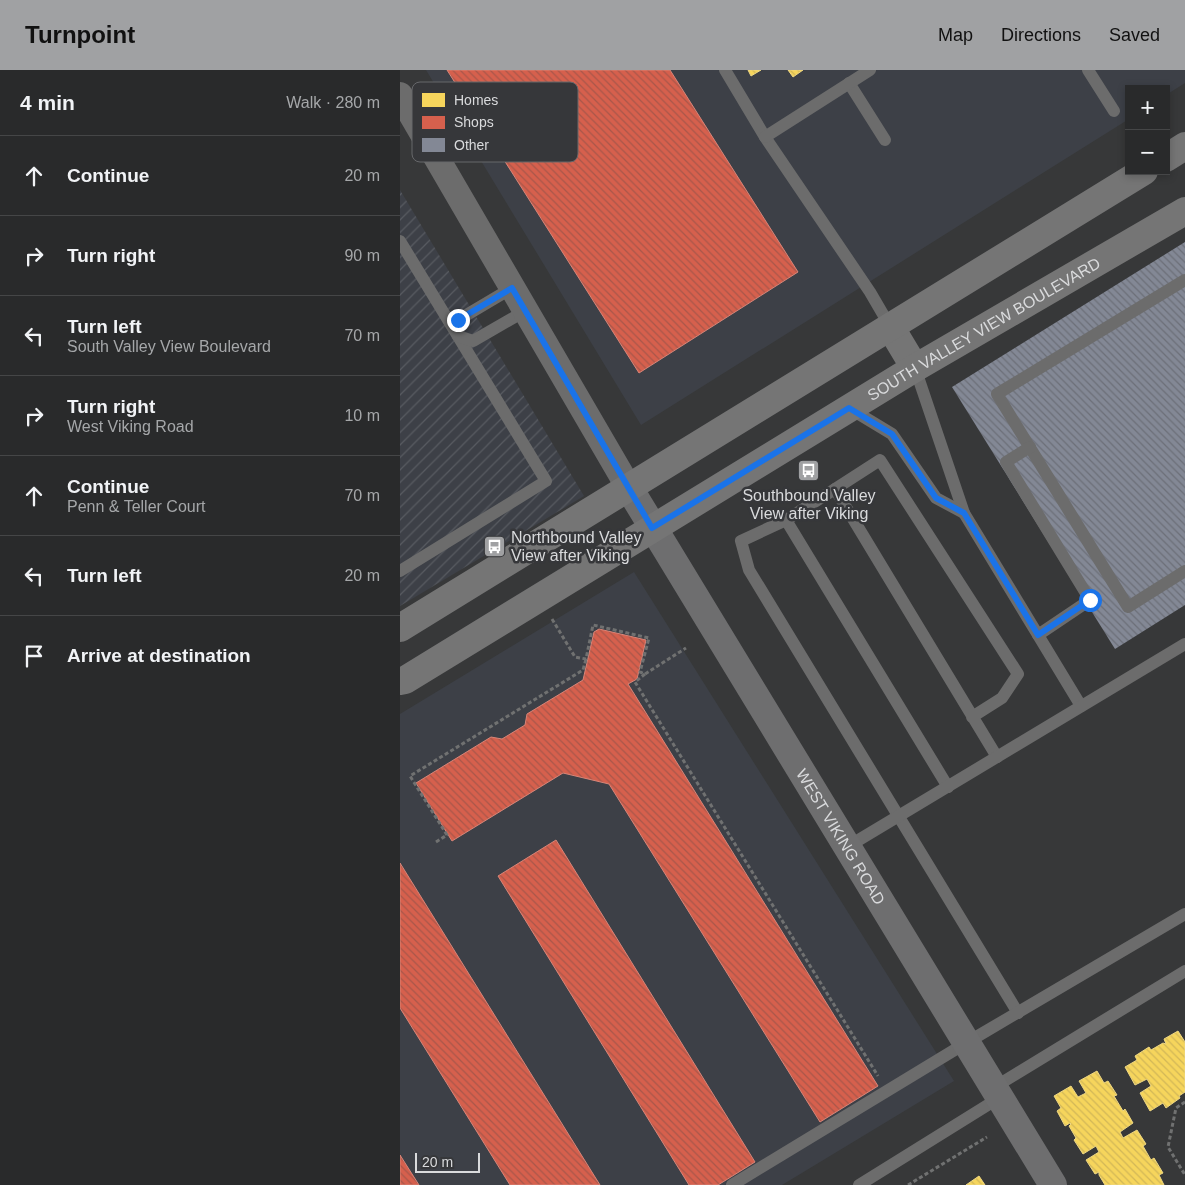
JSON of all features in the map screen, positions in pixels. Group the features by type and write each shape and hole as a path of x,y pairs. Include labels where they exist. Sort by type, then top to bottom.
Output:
{"main road":[{"path":"1170,155 1185,146"},
{"path":"400,628 1138,175"},
{"name":"SOUTH VALLEY VIEW BOULEVARD","path":"400,681 405,680 915,368 1185,211"},
{"path":"891,328 915,368"}],"street":[{"path":"400,95 412,116"},
{"path":"439,162 628,488"},
{"name":"WEST VIKING ROAD","path":"628,488 1052,1185"}],"lane":[{"path":"725,70 765,137 870,292 891,328"},
{"path":"765,137 870,70"},
{"path":"1088,70 1114,111"},
{"path":"849,83 885,140"},
{"path":"400,572 546,481 401,244"},
{"path":"1185,280 997,394 1128,606 1185,571"},
{"path":"458,336 458,320 512,288"},
{"path":"458,336 473,341 525,311"},
{"path":"915,368 964,513 1081,706"},
{"path":"849,408 892,434 936,498 964,513"},
{"path":"1030,447 1006,462 1090,600 1038,635"},
{"path":"972,717 1002,698 1018,674 880,460 786,520 741,541 749,570 1018,1013"},
{"path":"835,489 997,757"},
{"path":"786,520 948,787"},
{"path":"847,847 1185,644"},
{"path":"732,1185 966,1043 1185,914"},
{"path":"859,1185 996,1093 1185,971"}],"path":[{"path":"551,618 575,657 586,659"},
{"path":"436,842 447,835 410,776 583,670 593,625 648,638 640,672 645,674"},
{"path":"686,648 635,682 880,1080"},
{"path":"1185,1102 1176,1108 1168,1147 1185,1175"},
{"path":"908,1185 987,1137"}],"shaded area":[{"path":"426,70 1185,70 1185,83 1170,92 1170,85 1125,85 1125,122 641,425 482,162 578,162 578,82 433,82"},
{"path":"400,190 584,496 400,606"},
{"path":"634,572 954,1081 782,1185 400,1185 400,714"}],"building: Homes":[{"path":"748,70 761,70 751,76"},
{"path":"788,70 803,70 793,77"},
{"path":"1178,1031 1185,1042 1185,1092 1166,1108 1163,1103 1150,1111 1140,1093 1151,1086 1147,1079 1135,1085 1125,1067 1137,1060 1135,1056 1149,1047 1151,1050 1163,1043 1166,1044 1164,1039"},
{"path":"1097,1071 1104,1083 1108,1081 1117,1095 1114,1096 1123,1111 1125,1109 1133,1123 1120,1132 1123,1138 1137,1130 1146,1144 1143,1146 1151,1160 1154,1158 1163,1173 1159,1175 1164,1185 1105,1185 1099,1172 1095,1174 1086,1160 1099,1152 1096,1146 1083,1154 1074,1140 1076,1138 1069,1126 1071,1124 1065,1126 1057,1111 1061,1108 1054,1096 1071,1086 1078,1097 1086,1093 1079,1081"},
{"path":"979,1176 985,1185 966,1185"}],"building: Shops":[{"path":"447,70 670,70 798,272 639,373 505,162 578,162 578,82 455,82"},
{"path":"599,629 646,640 637,679 628,684 878,1086 820,1122 609,784 563,773 452,841 416,783 491,737 502,739 525,725 527,714 583,680 594,632"},
{"path":"556,840 755,1162 718,1185 689,1185 498,876"},
{"path":"400,863 600,1185 510,1185 400,1008"},
{"path":"400,1155 419,1185 400,1185"}],"building: Other":[{"path":"1185,242 1185,605 1115,649 952,387"}],"place":[{"name":"Southbound Valley View after Viking","path":"809,471"},
{"name":"Northbound Valley View after Viking","path":"495,546"}],"route":[{"path":"458,320 512,288 652,528 849,408 892,434 936,498 964,513 1038,635 1090,600"}]}
